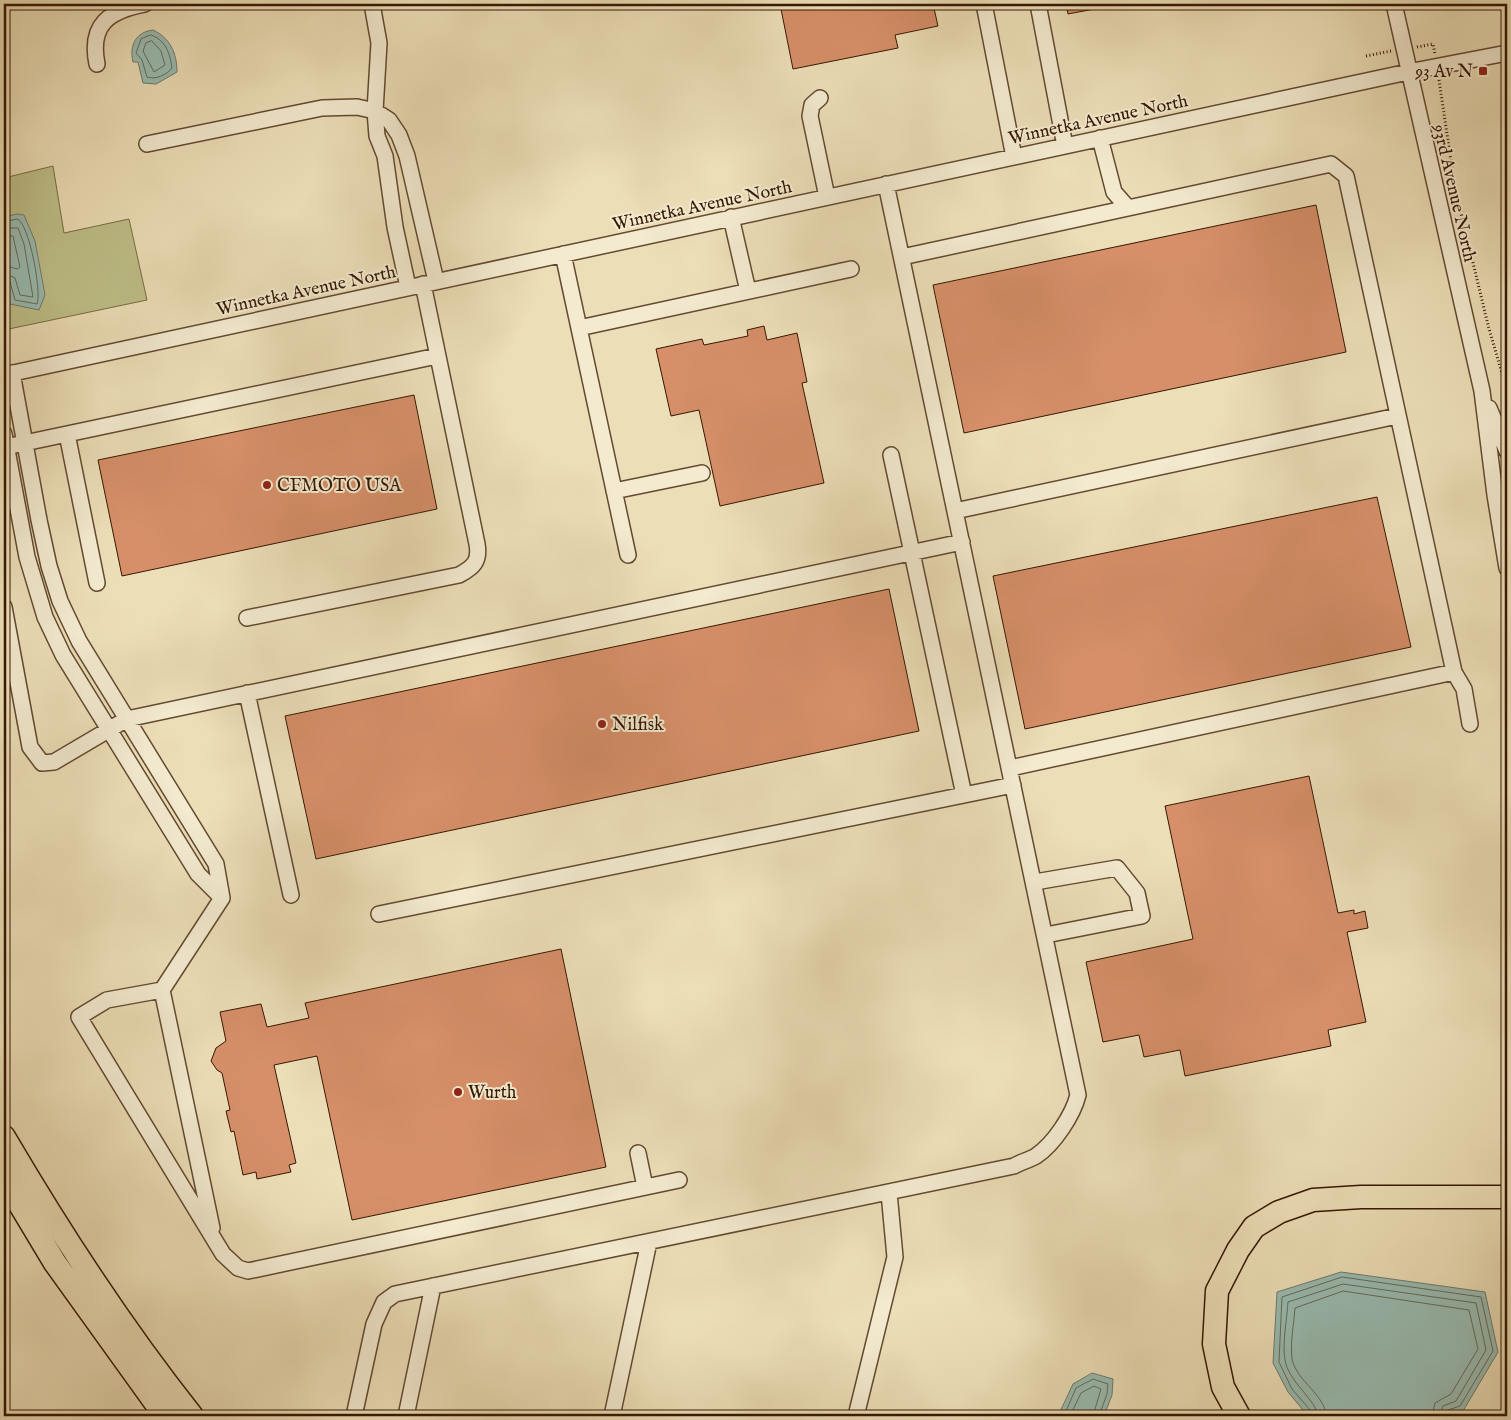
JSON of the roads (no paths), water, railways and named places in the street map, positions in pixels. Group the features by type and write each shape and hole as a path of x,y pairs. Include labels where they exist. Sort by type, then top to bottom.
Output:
{"highway":[{"path":"4,1137 80,1262 142,1352 192,1416"},
{"path":"4,1178 55,1263 165,1416"},
{"path":"1239,1416 1223,1387 1214,1344 1217,1291 1238,1250 1254,1227 1279,1212 1313,1200 1370,1197 1507,1197"}],"street":[{"path":"97,64 94,48 97,32 109,16 129,7 146,4"},
{"path":"372,4 380,43 375,112 377,136 385,156 393,213 422,284"},
{"path":"984,4 1014,157"},
{"path":"1038,4 1065,146"},
{"name":"93rd Avenue North","path":"1394,4 1482,391 1495,495 1507,568"},
{"name":"Winnetka Avenue North","path":"8,374 1408,72 1507,53"},
{"path":"820,98 812,105 810,116 827,197"},
{"path":"147,144 322,108 357,107 375,112 389,120 399,136 407,156 418,207 422,284 478,549 479,555 474,568 459,575 247,618"},
{"path":"1100,138 1114,192 1128,208"},
{"path":"902,257 1331,164 1346,176 1454,672 1464,689 1470,724"},
{"path":"354,1416 374,1324 384,1302 395,1294 1014,1166 1037,1155 1060,1130 1075,1109 1078,1095 1046,935 886,184"},
{"path":"393,213 418,207"},
{"path":"731,218 748,291"},
{"path":"563,254 628,555"},
{"path":"579,328 850,269"},
{"path":"222,898 198,874 63,655 38,596 25,548 5,440 24,443 437,356"},
{"path":"8,374 49,566 60,601 79,641 216,864 222,898 162,990 214,1240"},
{"name":"93rd Avenue North","path":"1482,391 1507,451"},
{"path":"955,511 1397,416"},
{"path":"66,434 97,583"},
{"path":"892,455 964,795"},
{"path":"614,491 702,473"},
{"path":"4,607 30,747 35,757 42,763 54,762 127,719 962,542"},
{"path":"1010,768 1454,672"},
{"path":"247,693 290,895"},
{"path":"379,914 1013,785"},
{"path":"1035,882 1117,868 1138,893 1142,916 1046,935"},
{"path":"162,990 107,1000 79,1017 214,1240 223,1254 238,1268 248,1271 679,1180"},
{"path":"638,1153 645,1187"},
{"path":"856,1416 895,1257 889,1192"},
{"path":"612,1416 648,1242"},
{"path":"406,1416 434,1286"}],"water":[{"path":"153,30 168,42 174,52 177,65 177,72 156,84 143,83 138,62 133,62 132,56 135,40 142,33"},
{"path":"17,214 24,215 35,241 45,295 39,310 10,304 4,270 4,217"},
{"path":"1341,1272 1485,1292 1498,1352 1463,1411 1440,1416 1308,1416 1288,1392 1273,1363 1277,1292"},
{"path":"1092,1373 1113,1379 1112,1395 1104,1416 1058,1416 1073,1384"}],"place":[{"name":"93 Av N","path":"1483,71"},
{"name":"CFMOTO USA","path":"267,485"},
{"name":"Nilfisk","path":"602,724"},
{"name":"Wurth","path":"458,1092"}]}
